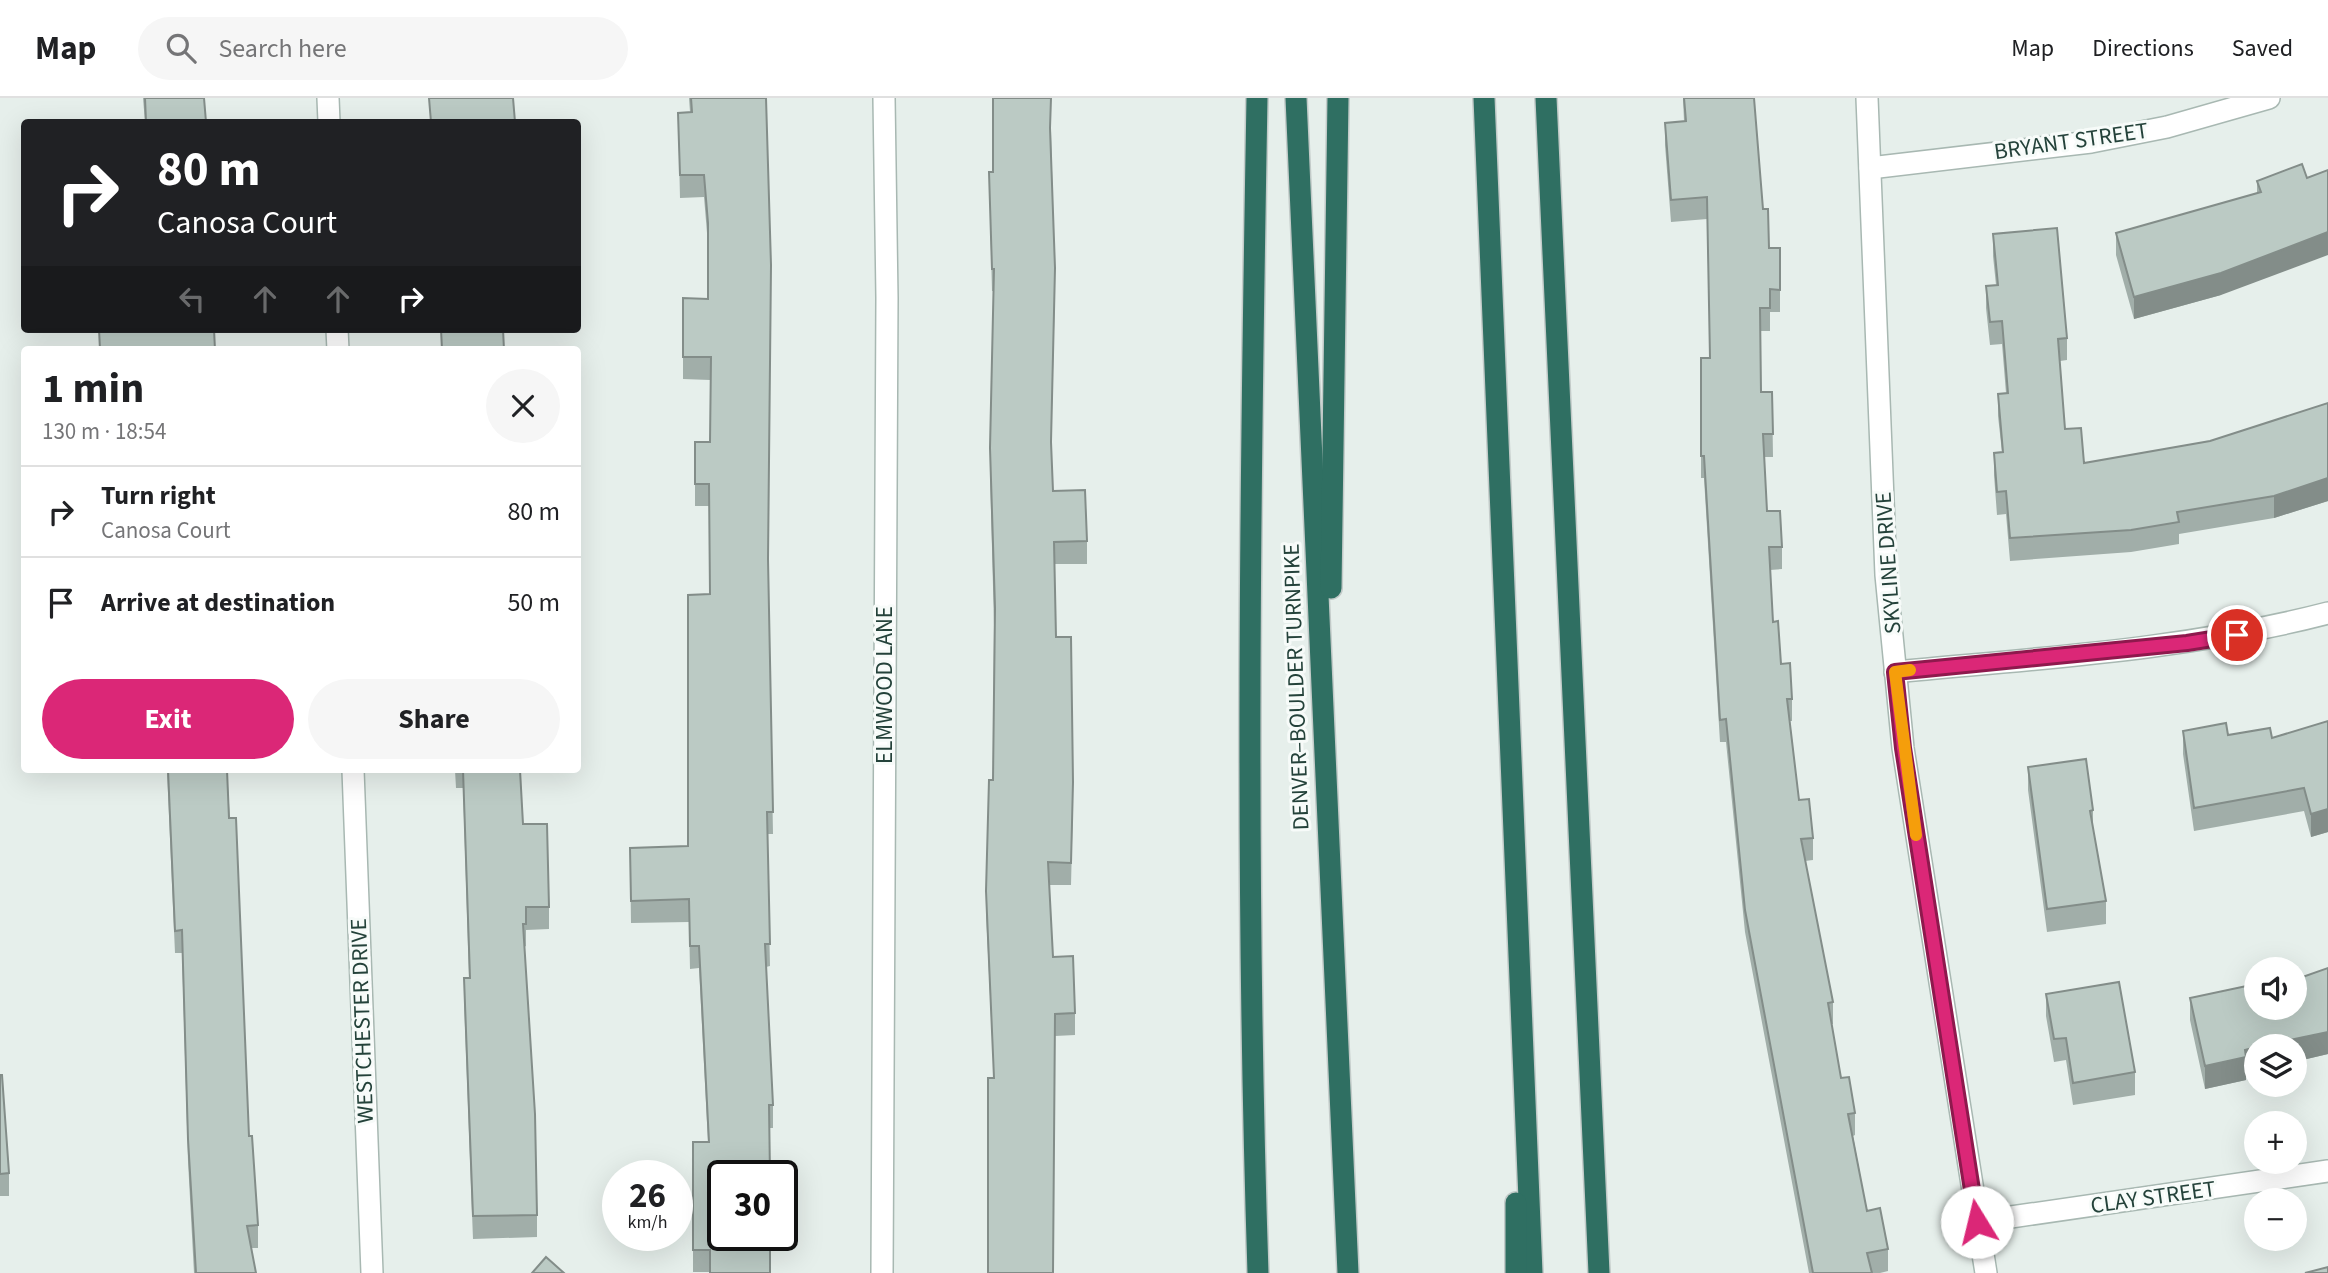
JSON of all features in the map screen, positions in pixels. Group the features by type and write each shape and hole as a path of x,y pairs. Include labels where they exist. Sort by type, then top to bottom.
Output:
{"highway":[{"path":"1257,98 1249,754 1251,1057 1258,1273"},
{"name":"DENVER–BOULDER TURNPIKE","path":"1296,98 1348,1273"},
{"path":"1327,790 1338,98"},
{"path":"1484,98 1532,1273"},
{"path":"1546,98 1599,1273"},
{"path":"1516,1273 1517,879"}],"street":[{"path":"328,98 329,119"},
{"name":"ELMWOOD LANE","path":"882,1273 887,312 884,98"},
{"name":"SKYLINE DRIVE","path":"1867,98 1886,575 1895,672 1903,748 1986,1273"},
{"name":"BRYANT STREET","path":"1870,168 2091,142 2167,127 2269,98"},
{"path":"1895,672 2187,643 2262,631 2328,613"},
{"name":"WESTCHESTER DRIVE","path":"353,773 372,1273"},
{"name":"CLAY STREET","path":"1977,1222 2328,1171"}],"building":[{"path":"145,98 204,98 206,119 146,119"},
{"path":"429,98 513,98 515,119 431,119"},
{"path":"691,98 766,98 771,265 768,559 773,812 767,812 770,944 765,944 773,1105 769,1105 770,1160 707,1160 707,1250 693,1250 693,1142 709,1142 699,946 690,946 689,899 631,901 630,848 688,846 688,595 710,594 709,484 695,484 695,442 710,442 711,357 683,357 683,298 708,299 708,223 704,175 680,175 678,113 692,112"},
{"path":"993,98 1051,98 1055,268 1051,442 1053,491 1085,490 1087,541 1054,542 1056,637 1071,637 1073,782 1071,863 1048,862 1053,957 1073,956 1075,1013 1055,1014 1053,1273 988,1273 988,1078 994,1078 986,891 989,780 993,780 995,608 990,448 994,269 989,172 993,172"},
{"path":"1684,98 1754,98 1763,209 1768,209 1769,248 1780,248 1780,290 1770,289 1770,308 1760,308 1761,392 1772,392 1773,434 1763,434 1767,511 1780,511 1782,547 1769,547 1773,622 1778,621 1781,664 1790,663 1792,699 1787,699 1799,800 1809,799 1813,838 1801,839 1833,1002 1828,1003 1841,1078 1849,1077 1855,1113 1848,1114 1867,1211 1880,1208 1888,1249 1867,1253 1872,1273 1813,1273 1745,910 1726,719 1720,720 1704,456 1701,456 1701,358 1710,358 1707,197 1671,200 1665,123 1686,121"},
{"path":"2302,164 2307,178 2328,170 2328,232 2221,273 2134,297 2116,233 2261,192 2257,181"},
{"path":"2057,228 2067,338 2058,339 2065,429 2081,428 2084,463 2210,441 2328,403 2328,478 2274,496 2177,512 2179,522 2131,530 2010,538 2006,491 1997,492 1994,453 2003,452 1998,394 2008,393 2002,321 1990,322 1986,286 1998,285 1993,234"},
{"path":"99,333 214,333 215,346 100,346"},
{"path":"441,333 503,333 504,346 442,346"},
{"path":"2328,721 2328,809 2311,814 2304,788 2194,808 2183,731 2226,723 2228,735 2270,728 2272,738"},
{"path":"2086,759 2093,810 2090,811 2106,901 2047,909 2028,767"},
{"path":"168,773 227,773 229,818 236,818 249,1136 252,1136 258,1225 247,1226 256,1273 196,1273 188,1139 182,930 175,931"},
{"path":"463,773 520,773 523,824 547,824 549,907 526,907 526,924 523,924 535,1114 537,1215 473,1216 464,978 470,978"},
{"path":"2328,968 2328,1032 2307,1036 2307,1034 2244,1034 2244,1057 2205,1066 2190,998 2244,987 2244,1020 2307,1020 2307,975"},
{"path":"2119,982 2135,1072 2073,1083 2066,1038 2054,1039 2046,994"},
{"path":"0,1075 9,1173 0,1174"},
{"path":"710,1251 770,1251 770,1273 710,1273"},
{"path":"546,1257 564,1273 532,1273"},
{"path":"2328,1267 2328,1273 2305,1273"}],"slow traffic":[{"path":"1910,670 1895,672 1916,835"}],"route":[{"path":"1977,1222 1903,748 1895,672 2187,643 2237,635"}]}
